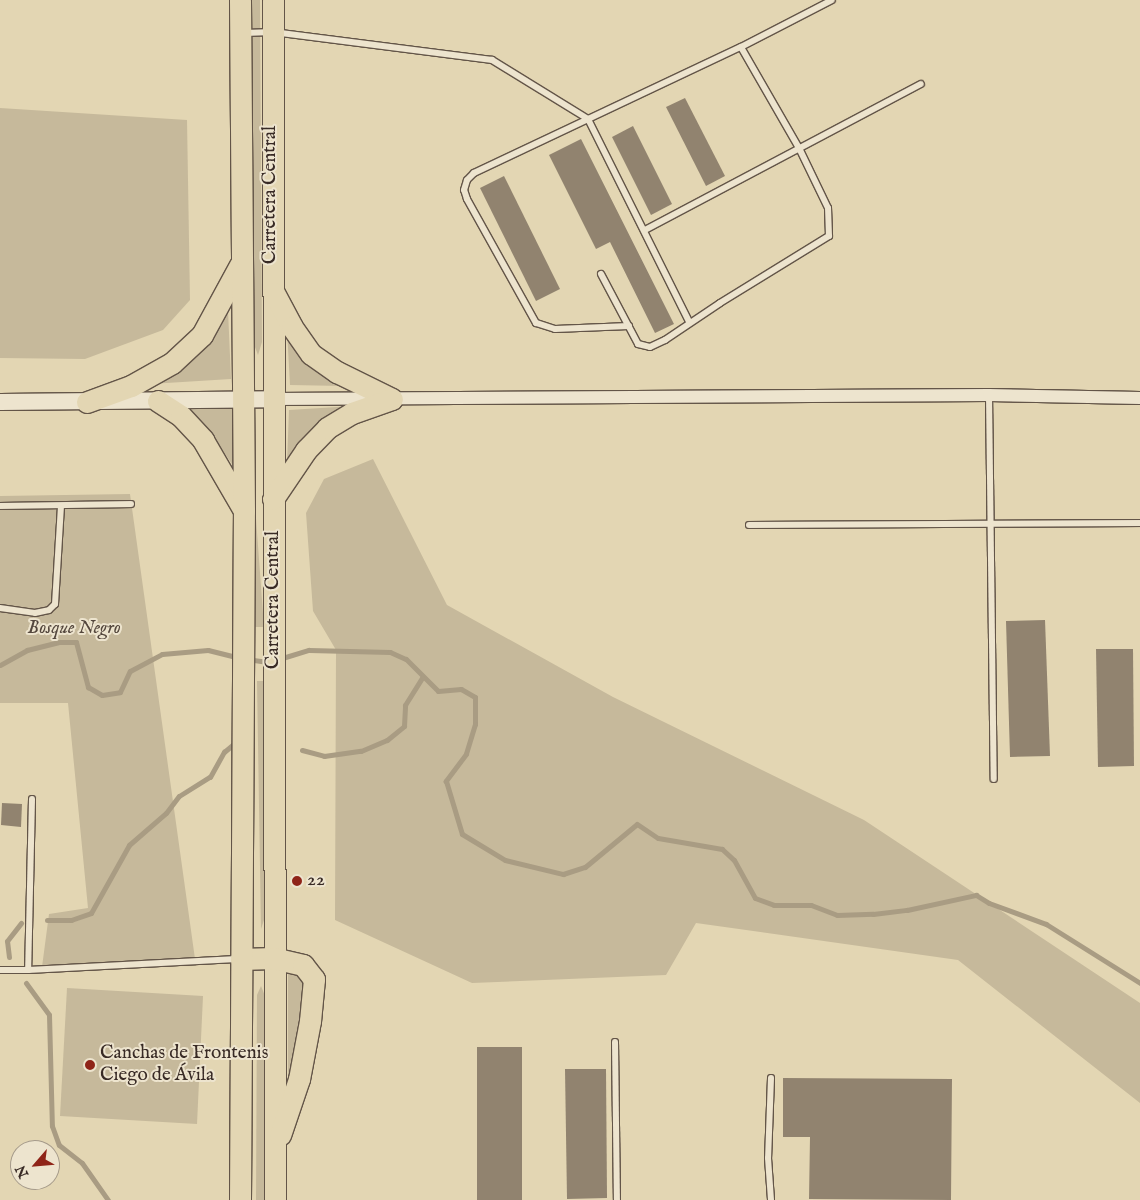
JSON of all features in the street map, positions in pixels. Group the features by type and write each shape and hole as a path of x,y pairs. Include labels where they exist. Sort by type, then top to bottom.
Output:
{"highway":[{"name":"Carretera Central","path":"240,0 244,258 240,1200"},
{"name":"Carretera Central","path":"273,0 271,288 275,1200"},
{"path":"87,402 131,386 172,363 202,335 224,300 244,258"},
{"path":"271,288 292,327 311,354 337,372 392,399"},
{"path":"273,499 306,450 327,428 352,413 392,399"},
{"path":"158,401 181,416 204,440 244,511"},
{"path":"241,959 273,958 303,965 310,970 315,985 299,1080 275,1151"}],"street":[{"path":"0,402 989,395 1140,398"}],"lane":[{"path":"628,326 555,329 536,323 466,199 464,190 467,180 474,173 741,47 832,0"},
{"path":"240,34 273,32 492,60 588,119 689,322"},
{"path":"601,274 638,344 650,347 665,340 689,322 829,236 828,208 799,148 741,47"},
{"path":"644,230 921,84"},
{"path":"989,395 994,780"},
{"path":"0,506 131,504"},
{"path":"0,608 35,613 49,610 55,604 61,506"},
{"path":"748,525 1140,523"},
{"path":"28,970 32,799"},
{"path":"0,970 241,959"},
{"path":"615,1042 617,1200"},
{"path":"771,1078 768,1158 771,1200"}],"green space":[{"path":"252,0 260,0 262,342 258,355 253,342"},
{"path":"0,108 187,120 190,300 163,330 85,359 0,358"},
{"path":"228,310 231,379 150,384 208,340"},
{"path":"287,330 343,386 290,385"},
{"path":"353,406 287,463 289,410"},
{"path":"185,408 233,409 236,470 219,445"},
{"path":"254,418 255,505 264,627 255,627"},
{"path":"373,459 447,605 613,697 864,820 1140,1003 1140,1103 958,960 696,923 666,975 472,983 335,920 336,650 313,611 306,513 324,479"},
{"name":"Bosque Negro","path":"130,494 196,966 42,967 49,914 88,908 68,703 0,703 0,496"},
{"path":"257,681 265,681 264,920 261,929"},
{"path":"293,967 306,985 288,1087 288,968"},
{"path":"261,986 265,996 265,1200 256,1200 257,995"},
{"path":"67,988 203,996 197,1124 60,1116"}],"building":[{"path":"685,98 725,176 706,186 666,107"},
{"path":"633,126 672,204 651,215 612,137"},
{"path":"581,139 674,324 655,333 610,242 596,249 549,155"},
{"path":"504,176 560,289 536,301 480,188"},
{"path":"1045,620 1050,756 1010,757 1006,621"},
{"path":"1096,649 1133,649 1134,766 1098,767"},
{"path":"2,803 22,804 21,827 1,825"},
{"path":"477,1047 522,1047 522,1200 477,1200"},
{"path":"565,1069 606,1069 607,1198 567,1199"},
{"path":"783,1078 952,1079 951,1200 809,1199 810,1137 783,1137"}],"waterway":[{"path":"0,665 27,650 58,642 76,642 88,687 102,695 120,692 130,671 162,654 208,650 239,658"},
{"path":"279,659 309,650 390,652 406,659 438,691 461,689 475,697 475,724 466,754 446,781 462,834 505,860 563,874 585,867 637,824 658,838 722,849 734,860 755,898 774,905 811,905 837,915 873,914 907,910 976,895 989,903 1046,924 1140,983"},
{"path":"247,659 268,662"},
{"path":"302,750 324,756 361,751 387,740 404,726 405,705 422,678"},
{"path":"47,920 71,920 91,913 129,845 166,813 179,796 210,777 224,752 236,742"},
{"path":"9,957 7,941 21,923"},
{"path":"26,983 49,1015 52,1126 59,1145 82,1163 108,1200"}],"place":[{"name":"22","path":"297,881"},
{"name":"Canchas de Frontenis Ciego de Ávila","path":"90,1065"}]}
